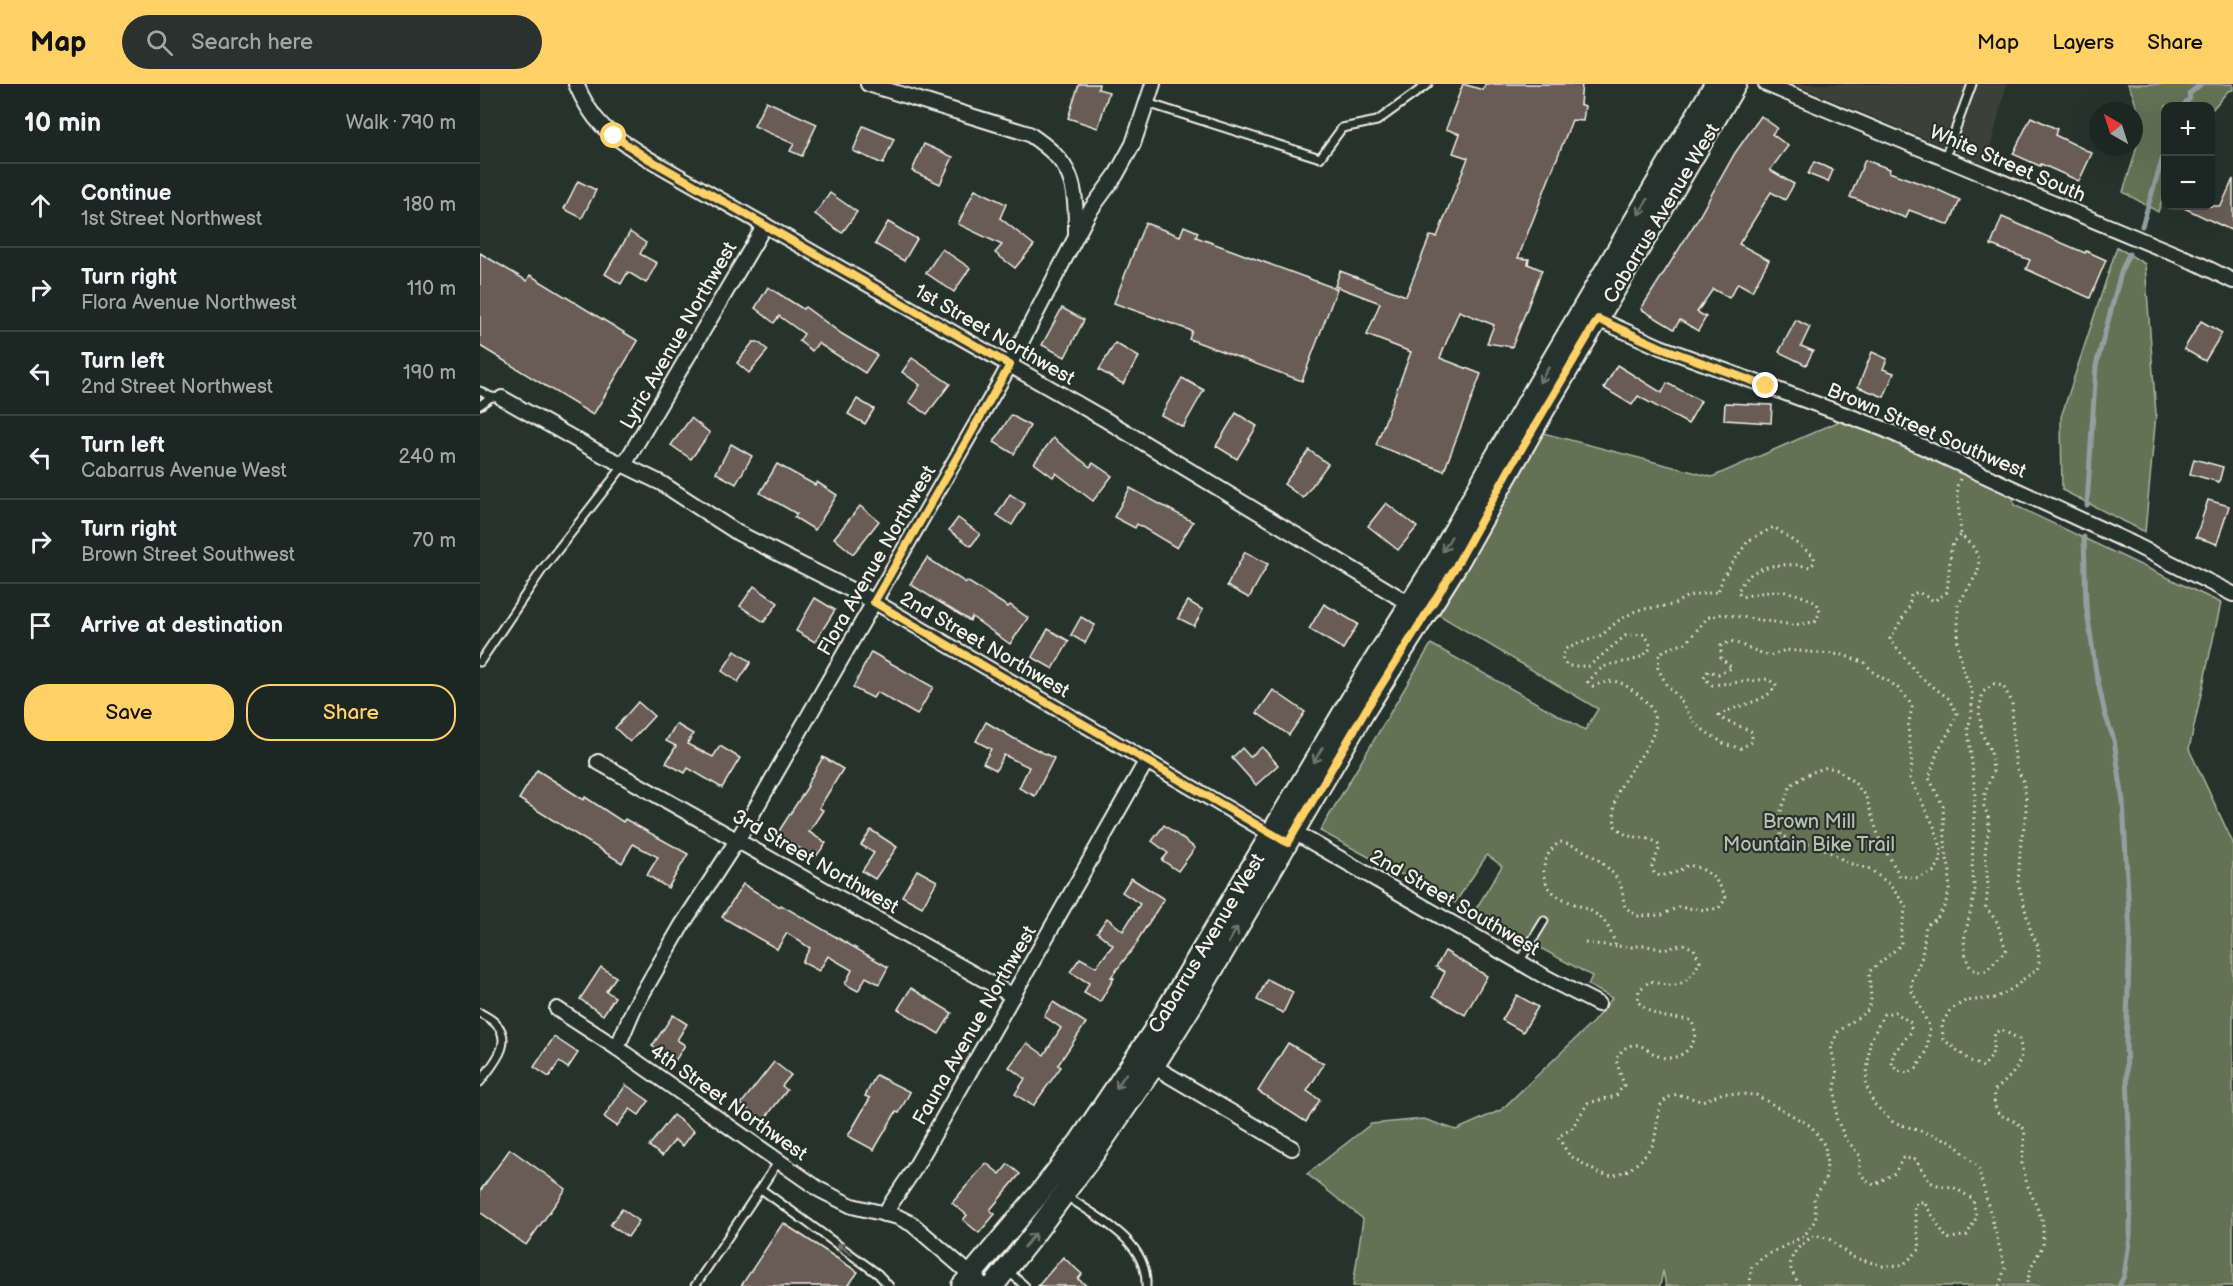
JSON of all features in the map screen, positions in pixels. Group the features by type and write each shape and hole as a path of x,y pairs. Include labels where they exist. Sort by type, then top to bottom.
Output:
{"main road":[{"name":"Cabarrus Avenue West","path":"993,1286 1065,1194 1153,1067 1284,836 1410,604 1715,84"},
{"name":"Cabarrus Avenue West","path":"972,1282 1080,1141 1121,1083 1177,993 1284,836 1367,708 1456,566 1509,470 1736,84"}],"street":[{"name":"1st Street Northwest","path":"576,84 595,120 647,158 1106,420 1410,604"},
{"path":"868,84 1029,134 1051,149 1067,170 1076,202 1076,237"},
{"name":"Flora Avenue Northwest","path":"617,1048 634,1008 682,925 738,839 1010,365 1096,201 1116,175 1133,144 1153,84"},
{"name":"White Street South","path":"1766,84 2199,264 2233,281"},
{"path":"1076,202 1087,205 1096,201"},
{"name":"Lyric Avenue Northwest","path":"624,465 765,225"},
{"name":"Brown Street Southwest","path":"1598,319 1660,347 1884,429 2131,543 2233,594"},
{"name":"2nd Street Northwest","path":"497,397 603,456 661,483 738,533 874,602 1147,760 1284,836"},
{"name":"Fauna Avenue Northwest","path":"884,1214 913,1172 1147,760"},
{"name":"3rd Street Northwest","path":"598,762 1013,996"},
{"name":"2nd Street Southwest","path":"1284,836 1598,1004"},
{"path":"1177,993 1164,1031 1148,1058 1148,1063 1292,1148"},
{"name":"4th Street Northwest","path":"557,1009 841,1201 884,1214"},
{"path":"884,1214 898,1217 912,1224 972,1282"}],"lane":[{"path":"1147,103 1320,158 1342,128 1377,121 1428,84"},
{"path":"1945,158 1972,84"},
{"path":"480,391 497,397"},
{"path":"480,405 497,397"},
{"path":"480,662 542,570 624,465"},
{"path":"1519,962 1544,921"},
{"path":"480,1013 496,1023 502,1033 503,1050 480,1082"},
{"path":"695,1286 779,1161"},
{"path":"761,1189 878,1274 889,1286"},
{"path":"1065,1194 1135,1247 1143,1261 1146,1286"},
{"path":"1006,1269 1025,1286"}],"path":[{"path":"1963,466 1957,486 1961,536 1973,547 1979,558 1978,572 1958,604 1958,646 1962,666 1972,692 1972,712 1968,729 1975,792 1972,869 1975,891 1964,940 1966,957 1970,967 1977,972 1986,971 2006,950 1996,922 1986,907 1988,886 1985,851 1989,828 1984,806 1985,793 1993,771 1991,752 1982,734 1979,711 1983,692 1994,684 2003,686 2012,702 2016,767 2023,780 2026,796 2026,817 2021,841 2018,882 2037,946 2039,963 2037,970 2022,980 2019,985 1996,998 1965,1001 1950,1010 1942,1024 1943,1039 1969,1060 1983,1067 1992,1056 1995,1032 2002,1030 2019,1039 2022,1047 2020,1062 2011,1077 1995,1090 1994,1104 2000,1116 2021,1125 2025,1130 2022,1163 2027,1184 2043,1222 2043,1245 2025,1286"},
{"path":"1617,946 1609,927 1598,915 1554,893 1544,876 1544,861 1550,848 1560,842 1568,843 1608,868 1621,885 1625,907 1637,916 1662,915 1678,907 1706,910 1719,908 1726,898 1722,886 1701,867 1688,865 1675,873 1660,876 1654,873 1652,866 1660,847 1656,842 1645,837 1629,836 1615,826 1614,811 1617,795 1657,728 1655,712 1644,698 1622,682 1609,680 1593,686 1587,682 1604,666 1636,660 1646,654 1651,647 1649,641 1643,634 1625,636 1588,666 1567,666 1562,658 1565,649 1602,635 1618,621 1637,610 1672,605 1688,596 1718,592 1723,577 1748,541 1774,527 1814,556 1814,563 1810,567 1779,564 1758,571 1746,578 1738,592 1741,597 1772,591 1797,592 1817,603 1820,612 1815,622 1793,625 1722,614 1708,617 1686,643 1664,650 1659,656 1658,668 1666,684 1680,699 1696,725 1726,745 1741,748 1752,742 1752,732 1741,725 1726,722 1719,716 1726,710 1744,706 1772,693 1776,685 1768,679 1712,685 1704,678 1708,671 1718,674 1732,668 1721,658 1721,646 1731,641 1769,656 1786,650 1843,655 1865,663 1897,687 1908,699 1912,707 1908,727 1912,764 1910,778 1934,826 1941,848 1940,863 1933,872 1918,878 1900,876 1881,841 1866,796 1855,783 1838,770 1827,767 1810,773 1791,785 1779,816 1781,835 1791,840 1823,848 1848,863 1870,869 1889,884 1906,906 1901,929 1901,945 1869,972 1871,999 1868,1010 1838,1032 1831,1047 1838,1074 1835,1089 1837,1120 1846,1139 1860,1156 1860,1173 1874,1185 1895,1173 1903,1158 1915,1159 1930,1182 1953,1187 1973,1199 1976,1218 1967,1235 1947,1239 1931,1210 1924,1202 1918,1202 1914,1207 1920,1250 1903,1265 1883,1266 1852,1257 1829,1239 1815,1235 1804,1242 1794,1254 1791,1269 1800,1286"},
{"path":"1961,536 1953,543 1951,550 1947,592 1934,602 1918,592 1911,594 1909,607 1890,639 1918,675 1948,698 1957,713 1952,727 1938,750 1929,778 1943,806 1946,856 1950,870 1949,892 1945,905 1936,920 1926,926 1922,957 1911,983 1912,991 1930,1028 1927,1052 1917,1068 1908,1073 1898,1071 1892,1065 1893,1054 1911,1032 1911,1023 1895,1012 1884,1014 1870,1042 1866,1085 1874,1104 1893,1122 1951,1141 1978,1167 2005,1268 1999,1286"},
{"path":"1585,943 1632,947 1643,945 1664,950 1683,944 1694,949 1700,961 1694,972 1683,983 1669,987 1650,981 1639,990 1638,1002 1648,1011 1661,1017 1691,1020 1696,1028 1694,1042 1683,1055 1666,1058 1650,1053 1641,1046 1632,1045 1624,1048 1616,1060 1623,1085 1616,1096 1588,1103 1572,1128 1558,1137 1569,1155 1598,1173 1612,1176 1629,1170 1641,1160 1654,1143 1660,1106 1667,1098 1677,1095 1702,1101 1723,1093 1756,1095 1811,1126 1825,1146 1827,1165 1825,1181 1814,1198 1816,1219 1804,1236 1763,1257 1751,1268 1750,1286"}],"shaded area":[{"path":"1793,84 2007,84 1986,164"}],"green space":[{"path":"2128,84 2233,84 2233,90 2228,91 2215,106 2215,102 2161,102 2161,203 2158,212 2123,192 2134,156 2143,156 2143,102 2135,102"},
{"path":"2117,247 2145,264 2156,414 2145,532 2062,490 2061,417"},
{"name":"Brown Mill Mountain Bike Trail","path":"1851,416 2012,488 2014,505 2221,603 2189,749 2233,843 2233,1286 1666,1286 1663,1271 1660,1286 1353,1286 1363,1219 1307,1174 1371,1124 1424,1119 1456,1130 1501,1110 1593,1022 1612,998 1588,985 1592,976 1474,912 1502,866 1487,855 1455,903 1320,831 1431,644 1585,730 1598,709 1429,609 1532,430 1712,477"}],"building":[{"path":"1079,84 1099,84 1098,89 1109,92 1098,128 1068,118"},
{"path":"1463,84 1483,90 1485,84 1582,84 1580,104 1585,106 1583,121 1572,120 1518,258 1529,259 1528,264 1542,270 1512,347 1487,343 1494,325 1459,311 1440,358 1481,374 1444,471 1376,445 1411,352 1367,335 1380,303 1335,286 1340,271 1406,296 1430,236 1437,237 1468,158 1453,153 1460,134 1446,129"},
{"path":"766,101 817,124 802,156 790,151 794,144 754,126"},
{"path":"1761,116 1777,128 1772,134 1788,146 1770,170 1794,184 1785,200 1771,192 1739,244 1769,260 1752,291 1738,283 1729,298 1713,289 1697,312 1706,317 1698,331 1680,320 1674,329 1641,309 1696,222 1735,153"},
{"path":"2031,117 2057,129 2055,135 2089,152 2091,156 2079,181 2013,154"},
{"path":"863,126 894,139 883,164 853,151"},
{"path":"924,144 953,157 940,184 912,171"},
{"path":"1865,160 1960,200 1949,225 1909,210 1906,218 1850,197"},
{"path":"1814,162 1833,170 1828,182 1808,174"},
{"path":"2233,179 2233,231 2188,210 2215,210 2215,206 2221,206"},
{"path":"578,181 596,190 582,218 564,209"},
{"path":"975,189 1006,204 1000,218 1034,245 1015,268 995,253 1002,245 958,224"},
{"path":"830,193 857,212 842,233 815,214"},
{"path":"2002,217 2106,260 2090,298 2026,269 2030,260 1991,245"},
{"path":"888,222 917,239 904,261 875,244"},
{"path":"1145,223 1180,236 1184,226 1198,232 1196,237 1337,289 1302,381 1189,339 1192,331 1114,303"},
{"path":"630,232 646,243 640,254 657,263 646,283 628,272 621,284 605,274"},
{"path":"942,249 970,268 954,292 926,273"},
{"path":"480,253 527,281 530,275 638,341 593,415 480,346"},
{"path":"768,287 803,309 805,307 842,334 877,355 865,373 818,343 812,351 799,341 804,334 779,316 774,323 755,308"},
{"path":"1062,308 1084,320 1065,357 1042,345"},
{"path":"1796,320 1810,327 1801,346 1813,351 1806,365 1779,352"},
{"path":"2201,321 2222,333 2205,361 2184,349"},
{"path":"753,342 758,342 768,350 749,373 737,363"},
{"path":"1115,343 1139,357 1123,384 1099,370"},
{"path":"1872,352 1887,359 1883,369 1894,373 1884,397 1858,387"},
{"path":"912,358 950,384 927,414 909,402 920,385 902,372"},
{"path":"1617,365 1662,393 1667,383 1701,401 1688,424 1638,396 1632,405 1604,388"},
{"path":"1182,378 1204,390 1183,427 1161,415"},
{"path":"857,399 874,409 865,424 848,414"},
{"path":"1725,403 1772,405 1771,423 1724,420"},
{"path":"1236,413 1257,426 1237,459 1216,446"},
{"path":"1011,415 1030,426 1014,454 994,442"},
{"path":"691,418 710,433 691,459 671,445"},
{"path":"1053,438 1090,467 1093,463 1112,476 1093,501 1056,473 1053,477 1034,463"},
{"path":"731,444 752,456 736,484 716,473"},
{"path":"1309,450 1328,464 1303,498 1284,484"},
{"path":"2194,459 2223,467 2219,482 2190,474"},
{"path":"777,464 815,485 817,482 837,495 815,530 794,517 797,514 760,493"},
{"path":"1130,488 1193,522 1177,548 1137,524 1135,528 1114,517"},
{"path":"1010,494 1025,504 1012,525 997,515"},
{"path":"2208,500 2229,506 2217,544 2196,537"},
{"path":"1386,503 1417,527 1398,550 1368,526"},
{"path":"860,506 879,521 853,554 834,538"},
{"path":"958,518 980,534 971,546 949,530"},
{"path":"1245,552 1268,564 1249,598 1227,586"},
{"path":"927,558 1008,607 1010,605 1028,618 1010,644 972,617 970,621 910,584"},
{"path":"754,586 778,603 764,622 740,606"},
{"path":"815,598 835,610 815,642 796,631"},
{"path":"1188,601 1203,610 1194,626 1178,618"},
{"path":"1324,604 1358,624 1343,649 1309,629"},
{"path":"1081,617 1095,625 1085,643 1071,635"},
{"path":"1048,629 1069,641 1053,669 1032,657"},
{"path":"735,651 751,662 738,682 722,671"},
{"path":"871,652 933,687 917,715 877,692 873,698 853,688"},
{"path":"1273,690 1305,712 1289,735 1257,713"},
{"path":"638,702 654,716 630,742 615,728"},
{"path":"986,722 1054,758 1035,796 1019,788 1029,767 1004,755 996,770 983,763 991,749 976,741"},
{"path":"676,724 693,734 687,744 713,757 720,746 740,758 722,788 688,768 685,773 666,763 676,746 666,741"},
{"path":"1262,747 1278,765 1256,785 1232,758 1242,748 1250,757"},
{"path":"823,757 843,769 819,808 823,810 809,832 826,843 815,858 777,834 808,786"},
{"path":"537,770 623,822 625,819 688,854 668,888 647,875 658,857 633,844 622,863 519,799"},
{"path":"1164,825 1195,848 1178,871 1162,860 1168,853 1152,841"},
{"path":"871,830 897,847 875,879 862,871 874,853 861,845"},
{"path":"917,870 937,881 922,907 902,896"},
{"path":"1131,878 1164,899 1138,942 1111,977 1114,978 1100,1002 1084,993 1089,983 1070,972 1080,958 1096,967 1113,945 1097,932 1107,918 1123,931 1140,904 1122,892"},
{"path":"743,884 888,967 879,984 866,977 858,991 845,984 852,970 828,956 819,971 802,962 810,948 787,933 777,949 722,917"},
{"path":"1445,951 1487,976 1465,1015 1433,996 1445,972 1436,967"},
{"path":"601,967 616,977 606,991 615,997 603,1015 580,999"},
{"path":"1267,979 1293,992 1283,1013 1257,1000"},
{"path":"911,988 952,1013 939,1034 898,1009"},
{"path":"1517,995 1538,1007 1523,1032 1502,1020"},
{"path":"1053,1002 1086,1023 1058,1065 1061,1067 1033,1106 1015,1094 1025,1079 1009,1067 1027,1043 1044,1055 1061,1028 1044,1016"},
{"path":"673,1015 687,1024 677,1040 685,1045 675,1061 652,1046"},
{"path":"554,1037 578,1053 568,1068 559,1062 549,1077 534,1067"},
{"path":"1288,1043 1324,1064 1307,1091 1320,1100 1306,1122 1258,1091"},
{"path":"774,1062 791,1075 782,1086 787,1090 763,1121 741,1104"},
{"path":"876,1075 910,1092 874,1150 848,1136 870,1098 865,1096"},
{"path":"626,1085 649,1101 639,1115 630,1109 617,1126 604,1117"},
{"path":"673,1115 694,1131 683,1146 675,1140 662,1156 649,1146"},
{"path":"510,1149 566,1189 526,1245 480,1212 480,1191"},
{"path":"986,1163 1000,1174 1008,1164 1020,1174 990,1210 995,1214 979,1233 963,1220 967,1215 952,1203"},
{"path":"622,1209 639,1221 628,1237 610,1225"},
{"path":"783,1223 858,1272 848,1286 741,1286"},
{"path":"1063,1257 1082,1274 1078,1279 1087,1286 1038,1286"}],"waterway":[{"path":"2186,102 2190,98 2189,94 2201,84"},
{"path":"2142,226 2163,156"},
{"path":"2087,505 2096,366 2122,269 2129,254"},
{"path":"2084,537 2086,605 2096,672 2105,714 2114,740 2123,801 2130,934 2126,1046 2131,1187 2130,1236 2124,1276 2119,1286"}],"route":[{"path":"614,136 647,158 1010,365 874,602 1288,843 1367,708 1456,566 1509,470 1598,319 1660,347 1766,386"}]}
